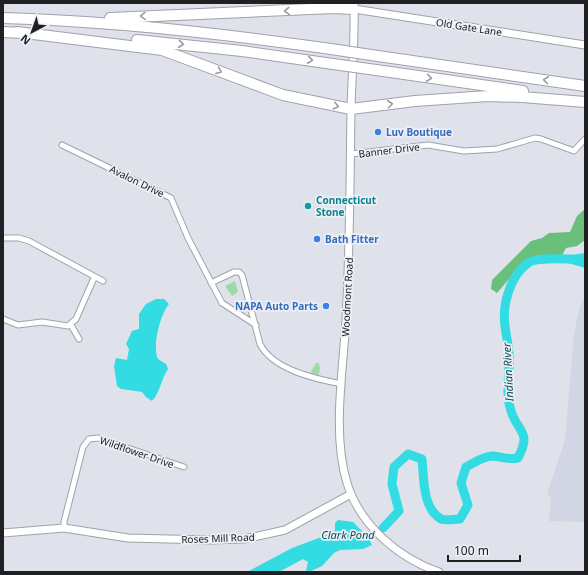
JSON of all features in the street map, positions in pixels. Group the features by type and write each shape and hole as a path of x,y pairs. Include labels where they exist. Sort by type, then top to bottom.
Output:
{"highway":[{"path":"51,20 235,14 354,6"},
{"path":"3,18 184,30 324,48 585,86"},
{"path":"3,32 167,42 376,70 585,102"},
{"path":"17,32 162,50 282,95 351,109 415,101 488,96 585,102"}],"main road":[{"name":"Old Gate Lane","path":"354,6 585,45"},
{"name":"Woodmont Road","path":"351,494 344,473 341,447 342,384 350,252 352,154 351,109 354,6"},
{"name":"Roses Mill Road","path":"3,533 64,528 128,538 210,540 244,539 285,530 351,494"},
{"path":"351,494 374,529 390,544 414,561 439,572"}],"street":[{"name":"Banner Drive","path":"352,154 428,145 464,151 497,149 535,138 574,151 585,139"},
{"name":"Avalon Drive","path":"62,145 171,198 188,238 222,303 256,325"},
{"path":"3,238 19,238 29,241 94,278 103,281"},
{"path":"211,283 234,272 241,273 260,344 271,358 313,378 342,384"},
{"path":"3,319 18,325 42,322 64,326 71,325 79,315 94,278"},
{"path":"71,325 79,339"},
{"name":"Wildflower Drive","path":"64,528 64,522 83,447 89,439 98,438 184,467"}],"shaded area":[{"path":"585,298 585,522 549,521 551,497 547,494 565,440 574,335 580,305"}],"green space":[{"path":"585,209 585,240 577,246 566,248 559,261 531,260 509,279 497,293 491,289 492,280 531,241 542,238 549,233 570,232 577,216"},
{"path":"235,281 238,292 232,296 225,286"},
{"path":"316,363 319,363 320,369 319,374 316,376 311,372"}],"water":[{"path":"585,253 585,268 568,263 572,255"},
{"path":"156,299 164,299 169,304 160,323 156,339 156,354 158,359 166,364 168,369 155,398 152,401 142,392 121,389 117,386 114,366 116,358 127,360 129,349 126,344 132,331 139,329 139,314 146,304"},
{"name":"Clark Pond","path":"338,520 353,522 368,537 372,545 363,549 340,550 334,553 322,566 309,572 306,571 308,562 303,559 279,572 247,572 292,548 332,533 335,530 335,523"}],"waterway":[{"name":"Indian River","path":"383,528 399,511 392,484 394,467 408,454 422,459 425,492 430,508 441,519 445,520 460,519 468,505 461,483 466,467 482,458 489,456 508,459 518,458 522,449 524,437 511,411 508,397 509,352 504,318 506,300 516,275 528,263 547,259 585,259"}],"place":[{"name":"Luv Boutique","path":"378,132"},
{"name":"Connecticut Stone","path":"308,206"},
{"name":"Bath Fitter","path":"317,239"},
{"name":"NAPA Auto Parts","path":"326,306"}]}
